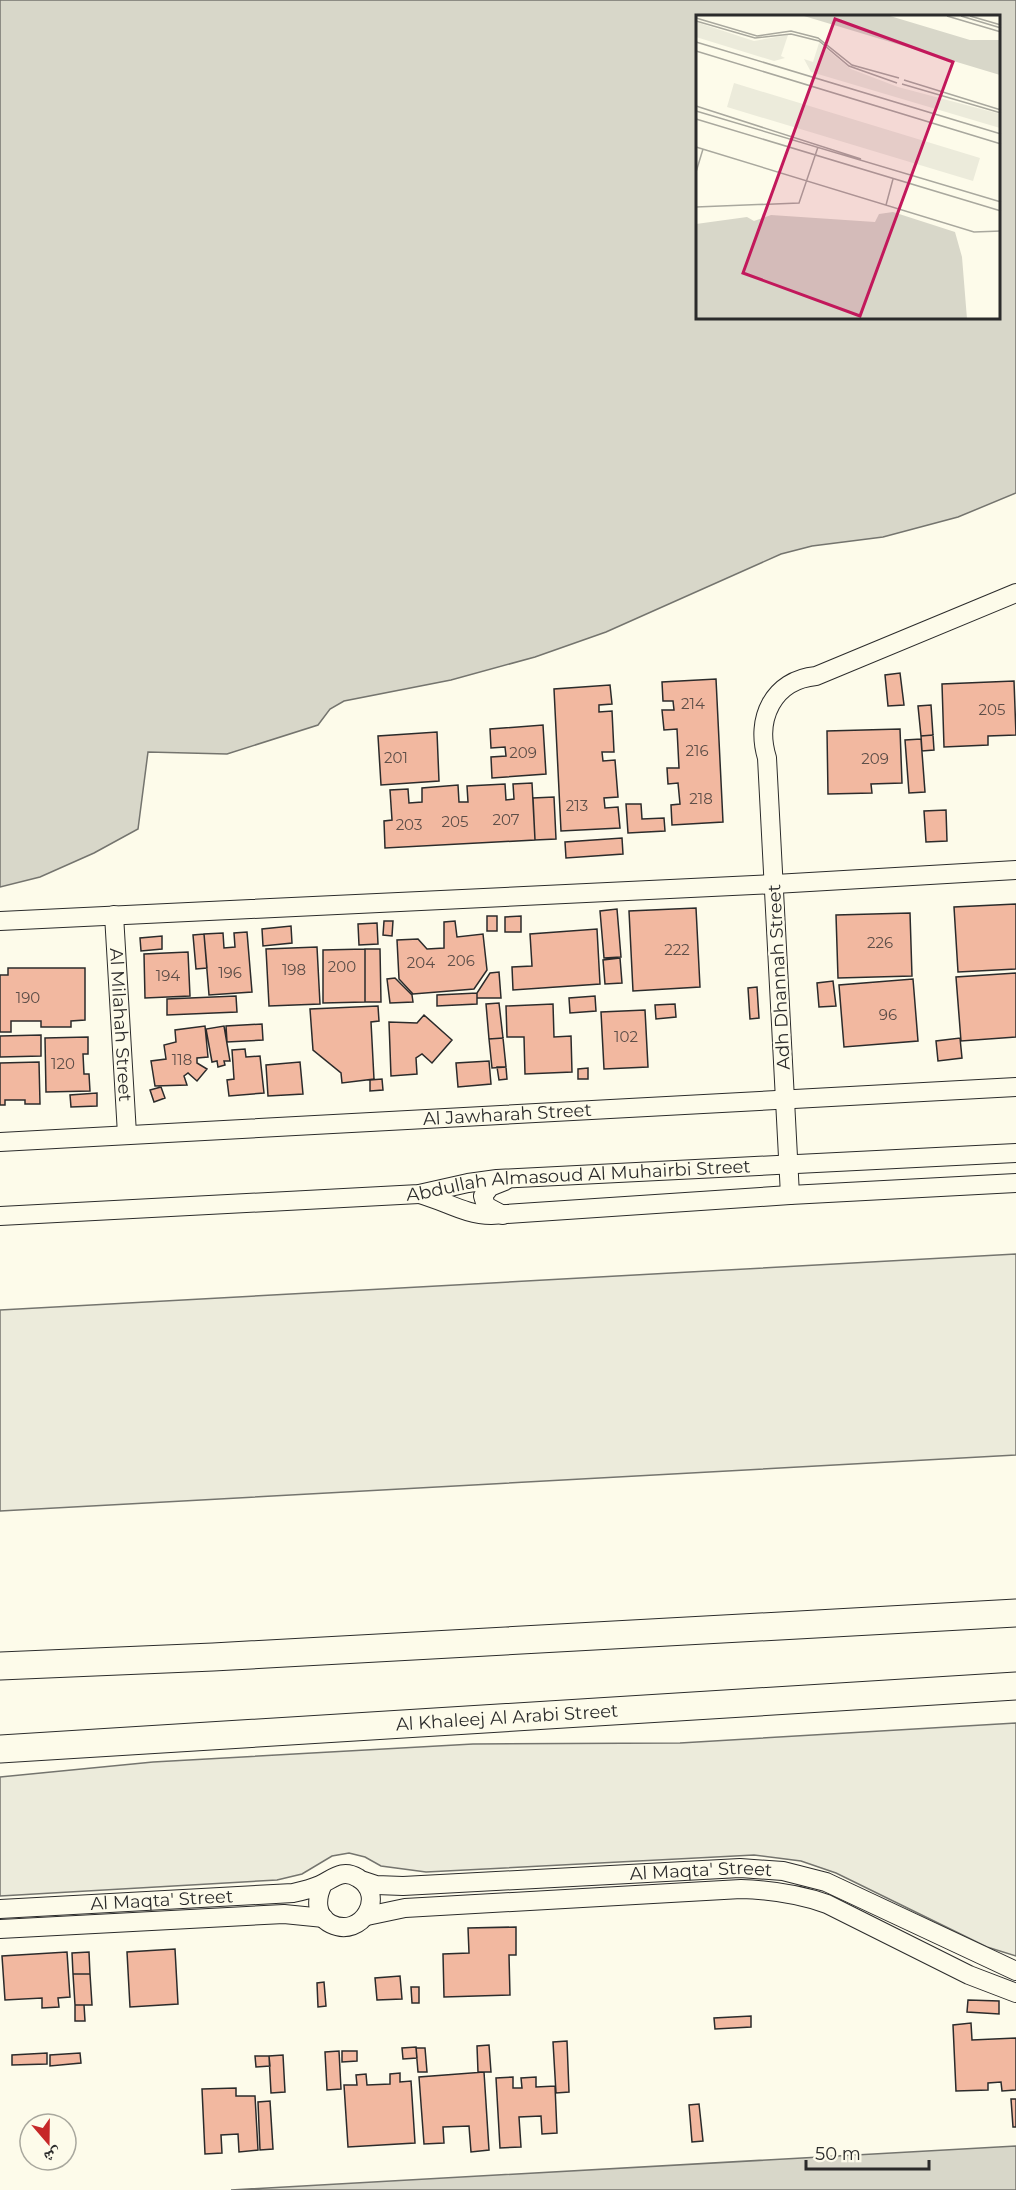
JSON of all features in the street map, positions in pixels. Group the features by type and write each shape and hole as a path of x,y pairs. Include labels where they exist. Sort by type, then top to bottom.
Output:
{"highway":[{"path":"0,1666 248,1655 1016,1613"},
{"name":"Al Khaleej Al Arabi Street","path":"0,1749 1016,1686"}],"street":[{"name":"Adh Dhannah Street","path":"790,1195 767,758 773,727 781,708 788,699 816,676 1016,593"},
{"path":"0,921 775,884 1016,870"},
{"name":"Al Milahah Street","path":"114,915 127,1134"},
{"name":"Al Jawharah Street","path":"0,1142 1016,1087"},
{"name":"Abdullah Almasoud Al Muhairbi Street","path":"419,1194 468,1183 510,1179 1016,1153"},
{"path":"503,1215 486,1206 483,1196 490,1187 510,1179"},
{"name":"Abdullah Almasoud Al Muhairbi Street","path":"419,1194 441,1200 474,1214 503,1215 790,1195 1016,1183"},
{"path":"0,1216 419,1194"},
{"name":"Al Maqta' Street","path":"364,1881 376,1885 404,1886 740,1868 783,1871 826,1882 1016,1971"},
{"path":"343,1874 354,1875 364,1881 372,1898 367,1916 348,1928 333,1925 324,1918 319,1911 317,1901 318,1892 323,1884 332,1876 343,1874"},
{"name":"Al Maqta' Street","path":"0,1909 293,1893 323,1884"},
{"name":"Al Maqta' Street","path":"367,1916 405,1908 763,1889 807,1897 827,1904 969,1975 1016,1993"},
{"name":"Al Maqta' Street","path":"0,1929 284,1914 324,1918"}],"shaded area":[{"path":"0,0 1016,0 1016,493 958,517 883,537 812,546 781,554 606,632 535,657 451,680 344,701 330,709 318,725 227,754 148,752 138,829 94,853 40,877 0,887"},
{"path":"1016,1254 1016,1455 0,1511 0,1310"},
{"path":"1016,1723 1016,1956 987,1947 836,1873 801,1861 754,1855 426,1872 381,1866 365,1857 349,1853 332,1856 302,1874 277,1880 0,1896 0,1777 153,1762 473,1744 680,1743"},
{"path":"1016,2146 1016,2190 231,2190"}],"building":[{"path":"900,673 904,705 888,706 885,675"},
{"path":"716,679 723,822 672,825 671,805 680,804 678,783 668,784 667,768 679,768 677,729 664,730 662,710 674,710 673,701 663,701 662,682"},
{"path":"1014,681 1016,735 988,736 988,745 944,747 942,684"},
{"path":"610,685 612,704 599,705 599,712 612,711 614,752 602,752 603,761 615,760 618,797 604,798 605,808 618,807 620,828 561,831 554,689"},
{"path":"931,705 933,735 921,736 918,706"},
{"path":"543,725 546,774 492,778 491,757 506,756 505,747 491,748 490,729"},
{"path":"900,729 902,783 871,784 872,793 828,794 827,731"},
{"path":"437,732 439,781 381,785 378,736"},
{"path":"933,735 934,750 922,751 921,736"},
{"path":"921,739 925,792 909,793 905,740"},
{"path":"532,783 535,840 385,848 384,821 392,820 390,790 408,789 409,803 422,802 422,788 458,785 459,802 468,802 467,786 505,784 506,800 514,799 513,784"},
{"path":"554,797 556,839 535,840 533,798"},
{"path":"626,804 641,804 642,819 664,818 665,831 628,833"},
{"path":"946,810 947,841 926,842 924,811"},
{"path":"622,838 623,854 566,858 565,842"},
{"path":"1016,904 1016,969 958,972 954,907"},
{"path":"696,908 700,987 633,991 629,911"},
{"path":"617,909 621,957 604,958 600,911"},
{"path":"910,913 912,976 838,978 836,915"},
{"path":"487,916 497,916 497,931 487,931"},
{"path":"521,916 521,932 505,932 505,917"},
{"path":"384,921 393,921 392,936 383,935"},
{"path":"455,921 457,937 483,934 487,970 474,989 413,994 399,979 397,940 418,939 427,949 444,948 444,922"},
{"path":"377,923 378,944 359,945 358,924"},
{"path":"291,926 292,943 263,946 262,929"},
{"path":"597,929 600,984 513,990 512,967 532,966 530,934"},
{"path":"247,932 252,992 209,995 204,934 223,933 224,948 235,947 234,933"},
{"path":"204,934 207,968 196,969 193,935"},
{"path":"162,936 162,949 141,951 140,938"},
{"path":"317,947 320,1004 269,1006 266,949"},
{"path":"365,949 380,949 381,1002 365,1002"},
{"path":"365,949 365,1002 323,1003 323,950"},
{"path":"188,952 190,996 145,998 144,954"},
{"path":"620,958 622,983 605,984 603,960"},
{"path":"8,968 85,968 85,1020 71,1021 71,1027 41,1027 41,1021 11,1021 11,1032 0,1032 0,975 8,975"},
{"path":"499,972 501,998 477,998 477,993 490,973"},
{"path":"1016,973 1016,1037 961,1041 956,977"},
{"path":"395,978 412,995 413,1002 390,1003 387,979"},
{"path":"913,979 918,1041 844,1047 839,985"},
{"path":"833,981 836,1006 819,1007 817,983"},
{"path":"757,987 759,1018 750,1019 748,988"},
{"path":"477,993 477,1004 437,1006 437,995"},
{"path":"236,996 237,1012 167,1015 167,999"},
{"path":"595,996 596,1011 570,1013 569,998"},
{"path":"499,1003 503,1038 489,1039 486,1004"},
{"path":"553,1004 554,1037 571,1036 572,1072 525,1074 524,1037 507,1037 506,1006"},
{"path":"675,1004 676,1017 656,1019 655,1005"},
{"path":"378,1006 379,1021 371,1022 374,1079 342,1083 341,1073 313,1050 310,1009"},
{"path":"645,1010 648,1067 604,1069 601,1012"},
{"path":"424,1015 452,1040 432,1063 422,1054 416,1058 417,1074 391,1076 389,1022 417,1023"},
{"path":"262,1024 263,1040 227,1042 226,1026"},
{"path":"205,1026 208,1057 197,1058 197,1063 207,1069 197,1081 188,1073 184,1076 187,1085 155,1086 151,1061 166,1059 164,1045 176,1042 175,1030"},
{"path":"224,1026 230,1061 224,1061 225,1065 218,1067 217,1061 212,1062 206,1029"},
{"path":"41,1035 41,1056 0,1057 0,1036"},
{"path":"88,1037 88,1054 83,1054 84,1074 89,1074 90,1091 46,1092 45,1038"},
{"path":"503,1038 506,1067 492,1068 489,1039"},
{"path":"960,1038 962,1058 938,1061 936,1041"},
{"path":"245,1049 246,1057 260,1056 264,1093 229,1096 227,1080 234,1079 232,1050"},
{"path":"489,1061 491,1084 458,1087 456,1063"},
{"path":"39,1062 40,1104 25,1104 25,1100 5,1100 5,1105 0,1105 0,1063"},
{"path":"300,1062 303,1094 268,1096 266,1065"},
{"path":"497,1067 506,1067 507,1079 499,1080"},
{"path":"588,1068 588,1079 578,1079 578,1069"},
{"path":"382,1079 383,1090 370,1091 370,1080"},
{"path":"161,1087 165,1098 154,1102 150,1090"},
{"path":"97,1093 97,1106 71,1107 70,1095"},
{"path":"516,1927 516,1955 509,1955 510,1995 444,1997 443,1954 469,1953 468,1928"},
{"path":"175,1949 178,2004 130,2007 127,1952"},
{"path":"67,1952 70,1997 58,1998 59,2007 42,2008 42,1998 5,2000 2,1956"},
{"path":"89,1952 90,1974 73,1974 72,1953"},
{"path":"73,1974 90,1974 92,2005 75,2005"},
{"path":"400,1976 402,1999 377,2000 375,1978"},
{"path":"324,1982 326,2006 318,2007 317,1983"},
{"path":"411,1987 419,1987 419,2003 412,2003"},
{"path":"968,2000 999,2001 999,2014 967,2012"},
{"path":"75,2005 84,2005 85,2021 75,2021"},
{"path":"751,2016 751,2027 715,2029 714,2018"},
{"path":"971,2023 972,2040 1016,2038 1016,2090 1002,2091 1001,2082 988,2083 988,2090 956,2091 953,2025"},
{"path":"567,2041 569,2092 556,2093 553,2042"},
{"path":"489,2045 491,2072 478,2072 477,2046"},
{"path":"416,2047 417,2058 403,2059 402,2048"},
{"path":"416,2048 425,2048 427,2072 418,2072"},
{"path":"339,2051 341,2089 327,2090 325,2052"},
{"path":"342,2051 357,2051 357,2061 342,2062"},
{"path":"47,2053 47,2064 12,2065 12,2055"},
{"path":"80,2053 81,2063 50,2066 50,2055"},
{"path":"283,2055 285,2092 271,2093 269,2056"},
{"path":"255,2056 269,2056 270,2066 256,2067"},
{"path":"484,2072 489,2150 471,2152 469,2126 443,2127 444,2143 424,2144 419,2077"},
{"path":"400,2073 400,2082 411,2081 415,2143 348,2147 344,2085 357,2085 356,2075 366,2074 367,2085 390,2084 390,2074"},
{"path":"513,2077 513,2088 522,2088 521,2078 536,2077 536,2087 555,2086 557,2133 542,2134 541,2116 519,2117 521,2147 500,2148 496,2078"},
{"path":"236,2088 236,2096 255,2096 258,2150 239,2152 238,2134 221,2135 222,2153 205,2154 202,2089"},
{"path":"1011,2099 1016,2099 1016,2127 1013,2127"},
{"path":"270,2101 273,2149 260,2150 258,2102"},
{"path":"699,2104 703,2141 692,2142 689,2105"}]}
